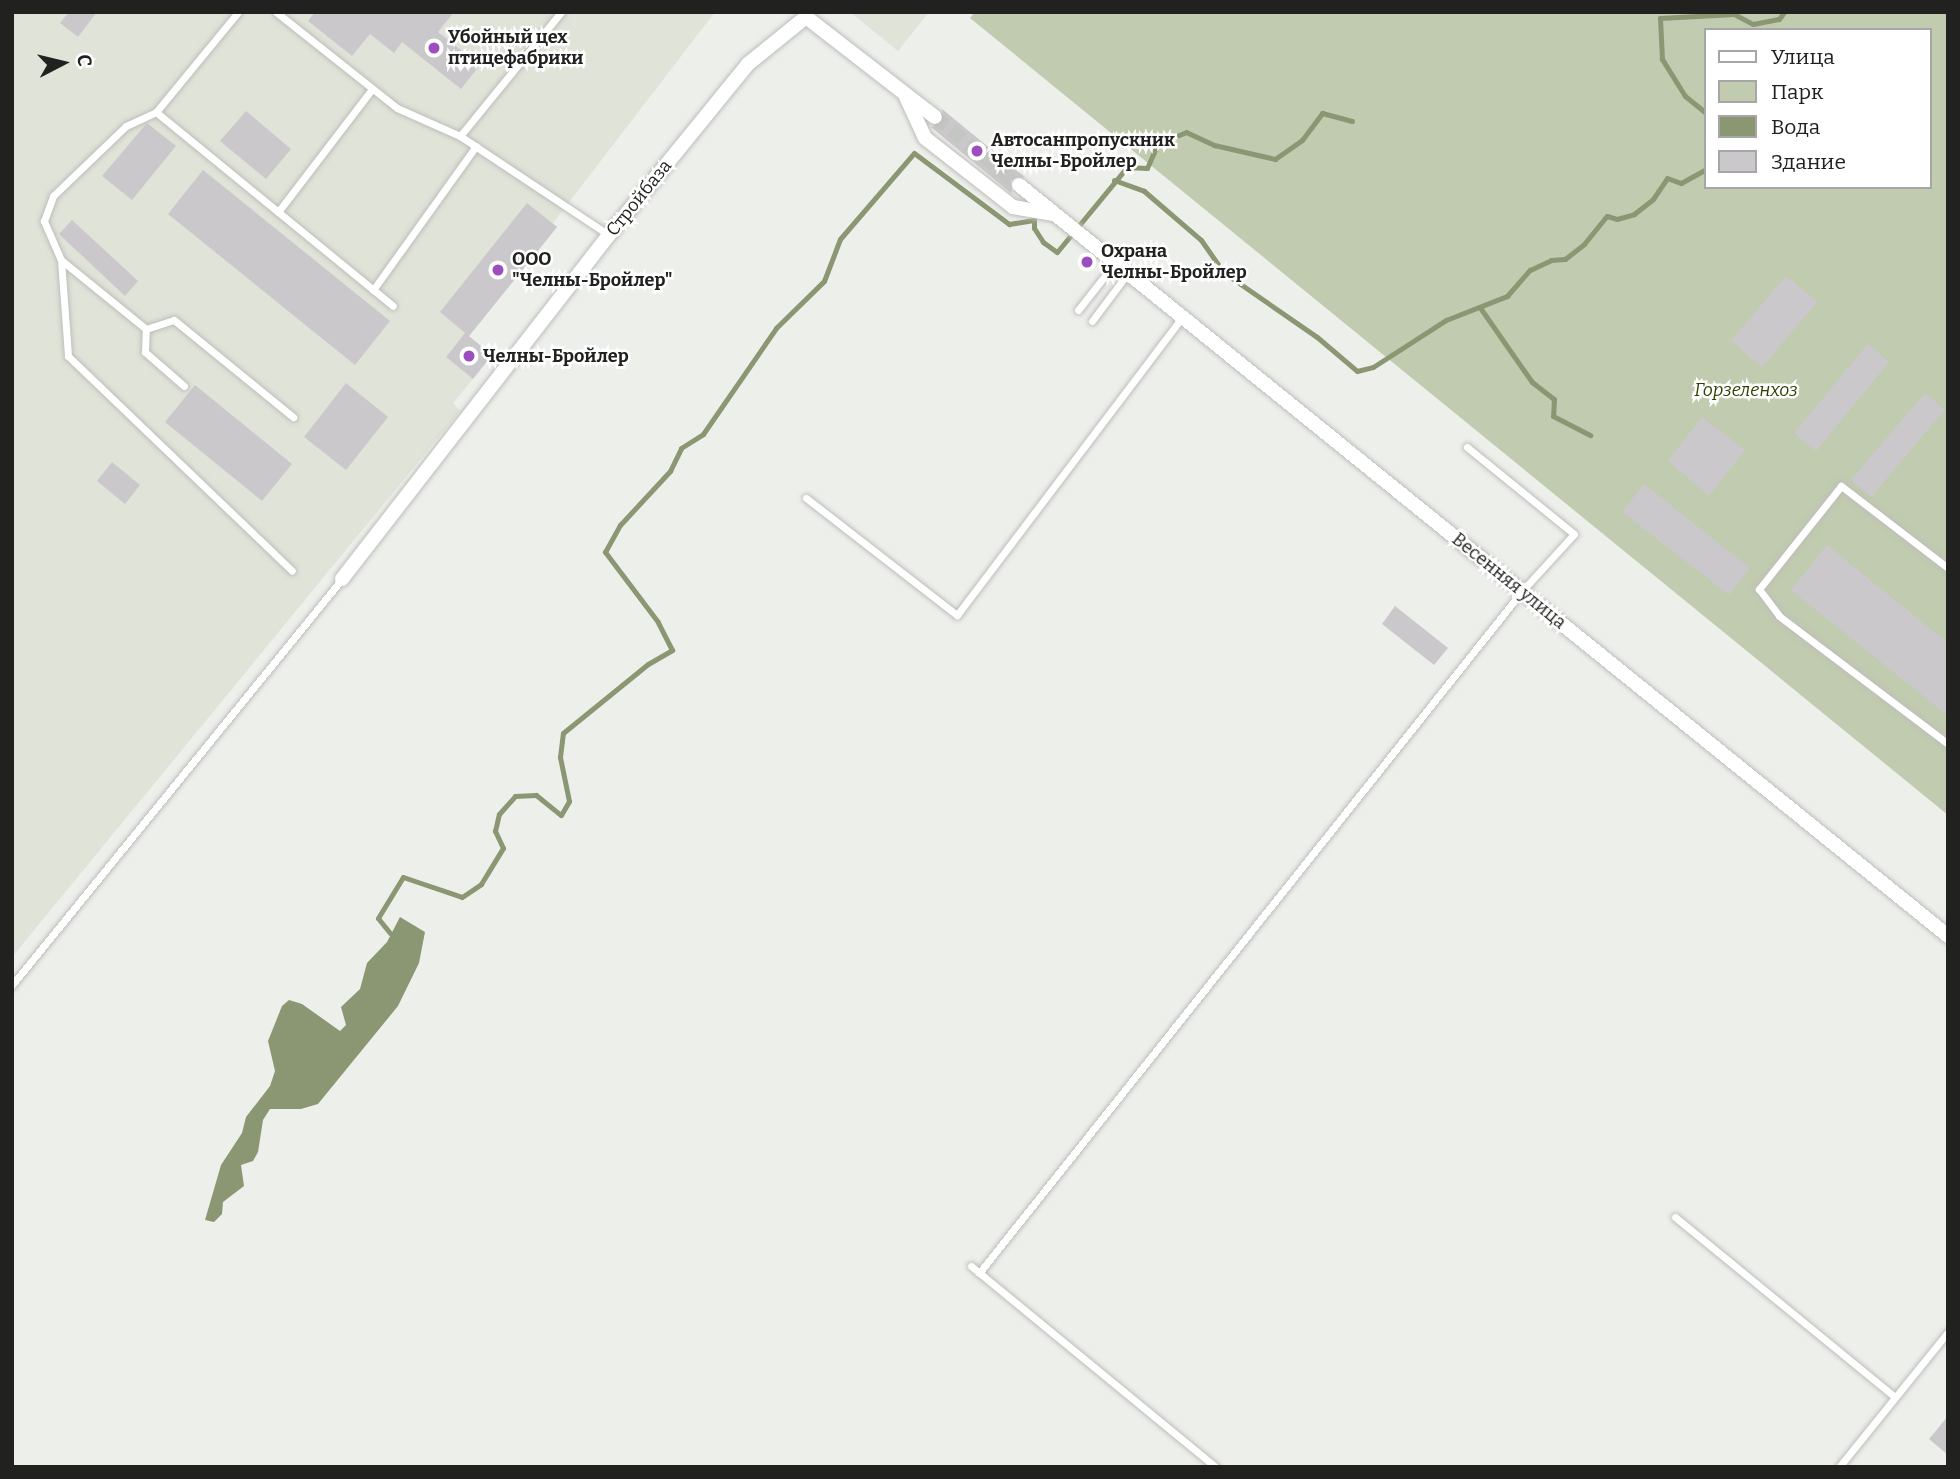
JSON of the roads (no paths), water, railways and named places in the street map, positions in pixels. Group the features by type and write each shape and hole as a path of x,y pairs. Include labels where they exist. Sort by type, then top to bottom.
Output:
{"street":[{"name":"Стройбаза","path":"342,579 609,235 748,64 805,14 931,114"},
{"path":"904,93 925,138 1013,207 1056,215"},
{"name":"Весенняя улица","path":"1019,185 1948,936"}],"lane":[{"path":"238,12 156,112 126,126 53,196 44,221 61,260 68,356 292,570"},
{"path":"275,12 397,108 460,136 609,235"},
{"path":"460,136 561,12"},
{"path":"278,212 372,89"},
{"path":"156,112 393,306"},
{"path":"373,289 475,146"},
{"path":"61,260 146,329"},
{"path":"1078,310 1115,262"},
{"path":"1092,321 1128,273"},
{"path":"806,498 957,615 1182,317"},
{"path":"146,329 174,320 293,417"},
{"path":"146,329 145,352 184,386"},
{"path":"979,1273 1522,591 1574,534 1467,447"},
{"path":"1948,568 1841,486 1759,589 1779,616 1948,744"},
{"path":"12,985 342,579"},
{"path":"1675,1217 1895,1397"},
{"path":"971,1266 1216,1467"},
{"path":"1839,1467 1948,1332"}],"water":[{"path":"400,917 425,932 419,963 398,1006 318,1104 301,1109 270,1109 263,1120 258,1152 253,1161 241,1165 244,1186 223,1202 222,1214 214,1222 205,1220 221,1165 242,1133 246,1117 270,1086 275,1071 268,1041 282,1006 289,1000 302,1004 340,1031 346,1025 341,1007 360,989 367,963 387,942"}],"waterway":[{"path":"1704,111 1685,96 1662,59 1660,18 1734,14 1753,24 1779,19 1784,12"},
{"path":"390,933 378,918 403,877 462,897 481,884 503,848 495,831 499,814 515,796 536,795 561,815 569,801 560,757 563,733 648,664 672,650 658,622 605,552 620,525 670,471 681,448 703,434 776,328 824,281 840,239 914,153 1009,224 1034,220 1034,228 1043,242 1057,252 1127,167 1147,168 1158,143 1186,132 1214,145 1275,159 1302,140 1322,113 1352,121"},
{"path":"1114,180 1144,191 1201,240 1223,272 1317,337 1357,371 1373,367 1446,320 1507,296 1530,270 1551,260 1565,259 1584,244 1607,216 1617,219 1634,214 1653,199 1667,178 1681,183 1704,170"},
{"path":"1481,309 1532,382 1554,399 1553,416 1590,435"}],"tunnel":[{"path":"935,117 1019,185"}],"place":[{"name":"Убойный цех птицефабрики","path":"434,48"},
{"name":"Автосанпропускник Челны-Бройлер","path":"977,151"},
{"name":"Охрана Челны-Бройлер","path":"1087,262"},
{"name":"ООО \"Челны-Бройлер\"","path":"498,270"},
{"name":"Челны-Бройлер","path":"469,356"}],"park label":[{"name":"Горзеленхоз","path":"1746,390"}]}
